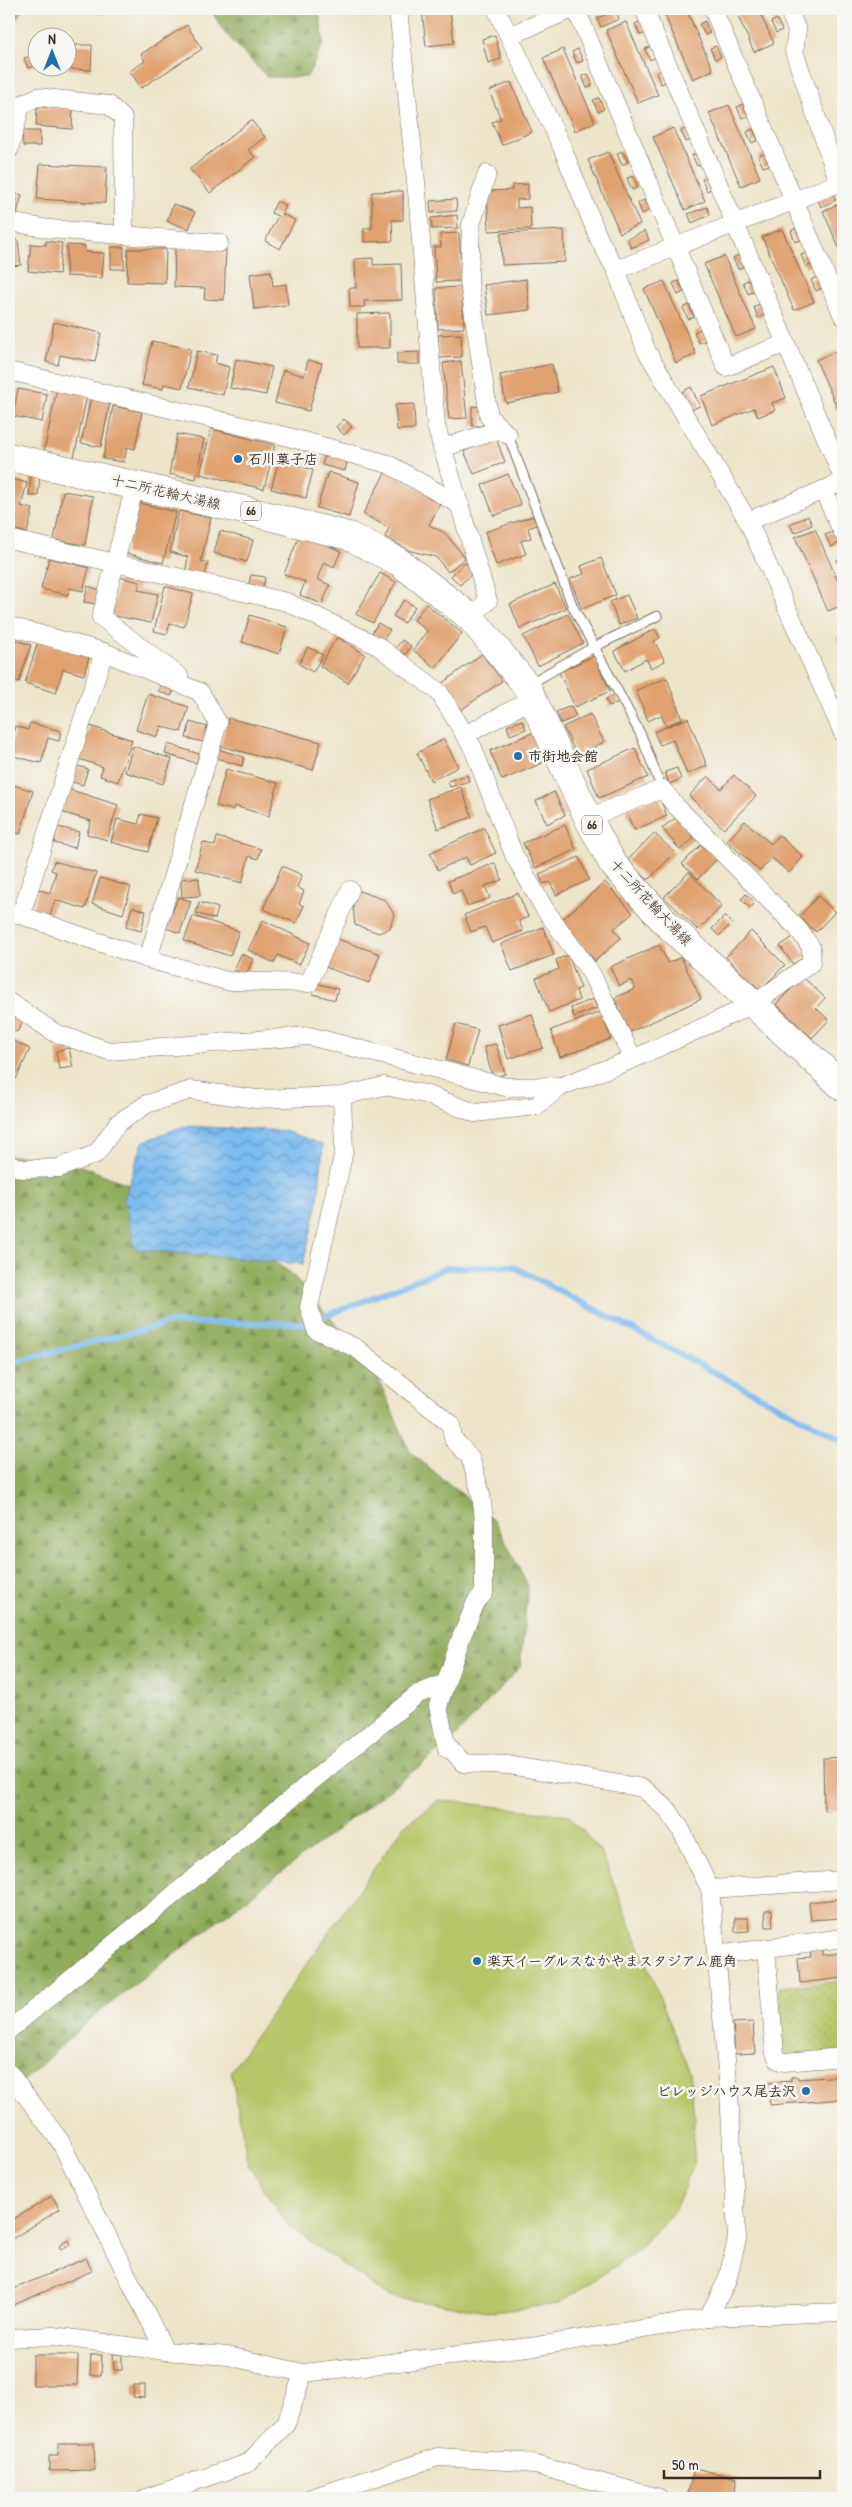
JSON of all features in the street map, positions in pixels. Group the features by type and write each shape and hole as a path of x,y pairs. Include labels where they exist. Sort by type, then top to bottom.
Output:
{"main road":[{"name":"十二所花輪大湯線","path":"9,457 349,536 399,562 470,617 530,692 588,818 613,864 666,923 843,1087"}],"street":[{"path":"398,9 436,426 488,601 470,617"},
{"path":"496,9 562,147 599,239 616,270 646,350 748,521 843,733"},
{"path":"509,36 574,9 726,366 786,343"},
{"path":"644,9 843,478"},
{"path":"713,9 843,316"},
{"path":"616,270 736,225 794,200 841,186 794,51 797,30 788,9"},
{"path":"9,150 21,105 37,97 109,105 123,118 124,235"},
{"path":"487,174 471,225 469,282 489,417 505,432"},
{"path":"9,222 50,229 219,242"},
{"path":"9,371 282,435 388,464 460,505"},
{"path":"442,448 505,432"},
{"path":"748,521 843,482"},
{"path":"136,485 101,617 200,692 218,723 148,959"},
{"path":"823,490 843,533"},
{"path":"9,539 287,602 378,646 439,692 473,748 514,855 544,908 591,973 633,1058"},
{"path":"9,626 104,652 200,692"},
{"path":"104,652 15,913 148,959 227,981 309,984 350,890"},
{"path":"465,735 530,692"},
{"path":"9,1165 23,1169 59,1168 96,1154 118,1124 147,1104 191,1090 256,1099 342,1096 384,1086 425,1094 475,1113 536,1106 562,1086 633,1058 754,1004 811,963 811,947 798,929 677,807 662,789 588,818"},
{"path":"9,1002 55,1033 109,1051 309,1036 506,1087 562,1086"},
{"path":"342,1096 344,1150 309,1306 316,1330 356,1348 452,1424 453,1439 470,1457 481,1494 484,1520 484,1593 476,1602 461,1638 438,1706 447,1749 451,1749 463,1763 508,1765 643,1788 672,1816 710,1889 729,2092 737,2238 727,2281 708,2317"},
{"path":"9,2030 418,1694 446,1683"},
{"path":"710,1889 843,1880"},
{"path":"716,1955 843,1938"},
{"path":"766,1948 775,2053 778,2060 784,2062 843,2057"},
{"path":"9,2073 60,2141 165,2351"},
{"path":"9,2338 53,2336 165,2351 228,2356 303,2373 537,2346 708,2317 843,2312"},
{"path":"146,2498 248,2463 286,2424 303,2373"},
{"path":"311,2498 438,2457 524,2462 659,2498"}],"lane":[{"path":"505,432 573,607 641,735 662,789"},
{"path":"530,692 594,647 657,616"}],"green space":[{"path":"9,9 24,9 9,29"},
{"path":"211,9 319,9 324,43 307,77 267,77 223,31"},
{"path":"9,1156 55,1156 193,1209 291,1273 373,1367 410,1452 495,1521 528,1586 520,1667 447,1745 89,2020 24,2081 9,2091"},
{"name":"楽天イーグルスなかやまスタジアム鹿角","path":"439,1800 569,1815 601,1852 690,2072 694,2117 693,2166 674,2212 632,2255 558,2304 494,2312 389,2297 288,2226 248,2164 231,2071 404,1826"},
{"path":"843,1981 843,2052 787,2056 783,2052 779,1987"}],"water":[{"path":"183,1126 285,1131 323,1145 318,1202 303,1264 135,1249 124,1199 143,1142"}],"building":[{"path":"96,9 108,9 100,15"},
{"path":"422,9 450,9 454,43 426,46"},
{"path":"662,9 686,9 713,70 693,79"},
{"path":"735,9 758,9 774,43 754,52"},
{"path":"616,10 619,19 601,27 597,18"},
{"path":"777,19 782,30 776,33 771,22"},
{"path":"641,21 646,33 640,35 635,24"},
{"path":"705,21 710,33 705,35 699,24"},
{"path":"626,22 658,95 638,103 606,30"},
{"path":"187,25 202,49 141,88 130,71 145,61 141,54"},
{"path":"495,35 501,59 488,63 482,39"},
{"path":"78,45 92,45 91,70 78,69"},
{"path":"651,46 656,57 650,60 645,49"},
{"path":"716,46 721,57 715,59 710,48"},
{"path":"563,49 595,122 575,131 543,58"},
{"path":"578,49 583,61 577,63 572,52"},
{"path":"28,57 28,68 24,58"},
{"path":"662,70 667,81 661,84 656,73"},
{"path":"588,74 593,85 587,88 582,76"},
{"path":"511,82 532,132 502,145 492,122 501,119 489,91"},
{"path":"599,98 604,109 598,112 593,100"},
{"path":"743,104 748,116 742,118 737,107"},
{"path":"729,105 760,178 741,186 709,113"},
{"path":"37,107 73,109 72,129 36,126"},
{"path":"251,120 265,137 248,150 255,157 210,193 190,169"},
{"path":"673,128 705,201 685,210 653,137"},
{"path":"687,128 692,139 686,142 681,131"},
{"path":"753,129 758,140 752,143 747,132"},
{"path":"22,131 40,131 40,146 23,146"},
{"path":"622,151 628,162 622,165 617,154"},
{"path":"608,152 640,224 620,233 588,160"},
{"path":"698,153 702,164 697,166 692,155"},
{"path":"764,153 769,165 763,167 758,156"},
{"path":"40,164 107,167 105,203 37,199"},
{"path":"633,176 638,187 632,190 627,178"},
{"path":"708,177 713,188 707,191 702,179"},
{"path":"528,184 528,199 517,200 517,208 530,207 531,229 489,231 487,191 512,190 512,185"},
{"path":"403,191 403,220 392,220 393,241 364,242 364,228 372,228 372,192"},
{"path":"9,192 22,195 16,217 9,215"},
{"path":"833,194 836,200 821,207 818,200"},
{"path":"456,199 457,211 431,213 430,201"},
{"path":"644,200 648,211 642,214 638,203"},
{"path":"277,201 286,206 282,214 295,220 280,249 265,241 278,216 271,213"},
{"path":"843,202 843,257 823,211"},
{"path":"173,204 195,212 189,229 167,221"},
{"path":"707,207 710,215 692,223 688,214"},
{"path":"457,215 458,228 432,229 431,218"},
{"path":"796,228 801,240 795,242 791,231"},
{"path":"782,229 814,302 794,310 762,237"},
{"path":"564,230 565,262 502,265 501,233"},
{"path":"645,231 649,240 631,248 627,239"},
{"path":"459,233 462,281 436,282 434,247 441,247 440,234"},
{"path":"18,240 21,265 9,266 9,241"},
{"path":"46,241 62,243 59,274 28,271 31,244 46,245"},
{"path":"67,245 85,246 85,252 104,253 102,278 66,276"},
{"path":"111,247 124,247 124,269 111,269"},
{"path":"175,248 226,249 224,300 204,299 205,288 174,287"},
{"path":"128,249 166,249 165,283 127,282"},
{"path":"807,253 812,264 806,267 801,255"},
{"path":"738,255 743,267 738,269 733,258"},
{"path":"724,256 756,329 736,337 704,264"},
{"path":"373,258 373,265 401,264 402,300 364,301 365,307 350,307 349,288 356,288 355,259"},
{"path":"271,271 273,286 286,284 288,305 254,309 250,274"},
{"path":"817,277 822,288 816,291 811,280"},
{"path":"526,279 530,310 488,315 484,285"},
{"path":"749,280 754,291 748,294 743,282"},
{"path":"664,281 696,354 676,363 644,289"},
{"path":"679,281 684,292 678,295 673,283"},
{"path":"462,287 464,328 438,329 436,288"},
{"path":"759,304 764,315 758,318 754,307"},
{"path":"689,305 694,317 688,319 683,308"},
{"path":"390,313 390,348 357,348 357,314"},
{"path":"54,322 101,333 95,362 60,355 58,365 46,362"},
{"path":"700,329 705,341 699,343 694,332"},
{"path":"461,334 462,357 439,358 438,335"},
{"path":"152,341 191,349 182,388 164,384 163,389 142,385"},
{"path":"197,351 217,355 215,363 229,367 223,395 189,387"},
{"path":"836,351 843,367 843,421 816,360"},
{"path":"419,352 419,364 397,364 397,353"},
{"path":"236,359 272,367 266,395 230,388"},
{"path":"308,360 322,363 309,411 275,403 283,370 304,376"},
{"path":"461,361 467,418 449,419 443,363"},
{"path":"552,364 558,392 506,403 500,375"},
{"path":"774,367 786,398 772,403 775,410 758,417 754,408 712,425 701,396"},
{"path":"691,387 700,406 691,410 682,392"},
{"path":"57,388 87,395 74,458 44,452"},
{"path":"18,389 47,394 42,422 13,416"},
{"path":"91,397 110,402 101,447 81,443"},
{"path":"414,404 415,429 397,430 395,405"},
{"path":"113,406 142,412 135,449 127,447 124,462 103,459"},
{"path":"472,406 483,407 483,426 472,426"},
{"path":"9,419 13,420 10,436 9,435"},
{"path":"344,419 352,427 344,435 336,427"},
{"name":"石川菓子店","path":"211,429 275,445 264,489 200,474"},
{"path":"177,434 204,439 196,479 169,474"},
{"path":"496,438 505,462 474,474 464,451"},
{"path":"326,452 348,458 345,471 322,465"},
{"path":"279,460 313,470 306,498 271,489"},
{"path":"386,471 442,500 429,525 445,533 465,558 448,572 436,557 411,551 385,537 389,528 363,514"},
{"path":"328,472 359,482 349,517 317,508"},
{"path":"31,473 40,474 38,496 29,496"},
{"path":"508,474 521,505 494,516 482,485"},
{"path":"9,478 27,483 21,506 33,509 27,533 9,528"},
{"path":"63,491 93,496 85,545 54,540"},
{"path":"139,503 176,512 163,563 125,553"},
{"path":"179,511 211,518 201,561 208,563 205,577 185,573 188,557 170,552"},
{"path":"533,516 537,525 528,528 531,538 521,541 526,554 496,565 485,532"},
{"path":"808,516 812,525 794,533 790,524"},
{"path":"815,529 843,593 843,605 828,611 795,537"},
{"path":"220,531 253,540 247,562 214,553"},
{"path":"833,532 839,543 831,547 825,535"},
{"path":"300,534 341,551 334,567 324,562 317,579 330,585 322,604 300,595 305,582 284,574"},
{"path":"843,557 843,573 837,560"},
{"path":"49,558 89,568 83,591 69,588 68,595 41,589"},
{"path":"601,558 616,595 582,609 570,579 584,574 581,566"},
{"path":"465,562 474,572 460,585 451,576"},
{"path":"380,573 396,582 373,623 356,614"},
{"path":"251,575 265,577 263,589 248,587"},
{"path":"119,577 140,582 138,590 158,594 151,623 111,615"},
{"path":"555,584 566,608 520,629 510,604"},
{"path":"88,586 99,590 96,604 84,602"},
{"path":"165,586 193,594 184,627 170,623 167,634 154,631"},
{"path":"627,595 637,618 619,625 610,602"},
{"path":"404,600 415,607 404,623 393,616"},
{"path":"426,604 462,633 435,668 413,650 427,631 414,620"},
{"path":"568,614 583,643 538,666 523,636"},
{"path":"250,615 287,627 279,654 242,642"},
{"path":"378,623 390,630 383,640 372,633"},
{"path":"655,629 660,638 654,641 665,661 651,668 646,659 625,671 614,651"},
{"path":"843,636 843,652 837,639"},
{"path":"337,637 365,654 348,683 320,666"},
{"path":"9,638 31,645 19,682 9,679"},
{"path":"402,640 411,646 405,655 395,649"},
{"path":"38,641 89,657 84,675 63,669 56,693 25,683"},
{"path":"308,647 323,655 313,672 299,664"},
{"path":"482,654 502,681 461,710 441,684"},
{"path":"594,656 610,691 575,707 559,672"},
{"path":"667,678 682,719 666,726 661,715 648,721 636,690"},
{"path":"162,682 175,688 171,696 158,691"},
{"path":"148,694 189,707 181,732 161,726 157,737 136,730"},
{"path":"616,695 619,702 609,706 606,699"},
{"path":"571,706 576,717 561,723 556,712"},
{"path":"590,714 604,742 577,755 563,727"},
{"path":"228,718 321,742 313,770 220,746"},
{"path":"688,718 707,766 687,774 673,740 660,745 654,732"},
{"path":"522,720 526,729 510,735 507,726"},
{"path":"9,721 13,722 9,737"},
{"path":"190,722 207,727 203,742 186,738"},
{"path":"30,723 61,731 59,741 48,738 41,763 9,755 15,726 28,730"},
{"path":"90,726 132,740 118,782 100,776 103,767 79,759"},
{"name":"市街地会館","path":"534,732 547,761 502,780 490,751"},
{"path":"444,739 458,767 431,781 417,753"},
{"path":"168,744 199,754 196,763 165,754"},
{"path":"133,746 172,759 163,784 125,772"},
{"path":"635,748 648,777 599,798 587,769"},
{"path":"218,749 244,757 242,766 216,758"},
{"path":"74,765 88,769 83,785 69,781"},
{"path":"677,768 681,779 669,784 665,772"},
{"path":"226,769 278,783 269,816 234,806 233,810 216,806"},
{"path":"467,775 469,781 450,787 448,781"},
{"path":"734,775 756,796 724,829 689,796 708,776 721,789"},
{"path":"14,785 33,791 20,834 9,831 9,798"},
{"path":"461,787 472,817 438,829 427,799"},
{"path":"68,789 118,805 107,840 87,834 91,821 61,812"},
{"path":"554,792 565,815 547,824 536,801"},
{"path":"659,796 667,816 634,830 625,810"},
{"path":"141,814 157,818 148,852 111,842 117,819 138,824"},
{"path":"677,817 694,838 680,850 662,828"},
{"path":"745,821 771,844 779,835 803,857 789,873 772,858 760,871 727,841"},
{"path":"565,825 576,850 535,868 523,843"},
{"path":"58,827 79,832 75,848 54,843"},
{"path":"484,828 496,853 470,865 466,857 438,870 430,853"},
{"path":"654,833 675,853 648,880 627,861"},
{"path":"217,837 261,849 258,859 249,856 242,883 195,870 203,842 215,846"},
{"path":"701,845 717,859 698,879 682,864"},
{"path":"579,857 589,880 556,895 550,882 543,884 539,874"},
{"path":"54,861 96,873 85,909 55,900 50,916 32,911 38,889 50,893 56,872 51,870"},
{"path":"495,863 502,880 485,886 490,898 467,906 461,890 453,894 448,881"},
{"path":"282,866 302,875 297,887 304,891 299,904 304,906 296,923 263,909"},
{"path":"689,872 722,906 698,930 664,897"},
{"path":"100,878 131,887 123,914 92,904"},
{"path":"199,878 200,896 182,897 181,879"},
{"path":"605,882 633,913 614,929 621,938 595,961 560,921"},
{"path":"359,891 385,900 394,914 390,928 379,933 355,925 353,906"},
{"path":"518,893 528,917 519,921 523,931 492,943 485,927 471,932 464,915"},
{"path":"746,894 755,903 750,908 741,899"},
{"path":"818,896 835,912 816,932 799,917"},
{"path":"178,897 191,901 180,933 166,928"},
{"path":"199,902 218,908 215,919 196,913"},
{"path":"132,907 146,911 141,931 126,927"},
{"path":"193,916 239,931 230,956 184,941"},
{"path":"725,916 732,923 719,936 712,929"},
{"path":"263,920 310,943 299,965 278,955 274,963 248,950"},
{"path":"543,927 554,955 512,971 501,944"},
{"path":"751,931 785,965 760,990 726,957"},
{"path":"793,937 806,956 793,964 780,946"},
{"path":"335,938 380,954 369,983 325,967"},
{"path":"659,945 668,963 681,957 701,999 630,1032 614,998 635,989 631,980 619,986 610,967"},
{"path":"241,954 253,959 246,975 234,970"},
{"path":"568,955 581,988 576,990 579,1000 549,1012 536,978 559,969 556,960"},
{"path":"803,977 825,998 816,1008 829,1020 812,1038 776,1004"},
{"path":"316,983 338,989 335,1000 313,994"},
{"path":"593,999 597,1008 574,1017 571,1008"},
{"path":"9,1012 24,1020 17,1032 9,1028"},
{"path":"601,1012 611,1039 560,1057 551,1030"},
{"path":"532,1014 543,1048 508,1059 498,1025"},
{"path":"456,1024 478,1030 468,1066 446,1060"},
{"path":"9,1039 30,1049 16,1079 9,1075"},
{"path":"496,1044 505,1074 493,1078 484,1047"},
{"path":"69,1048 73,1067 59,1069 56,1051"},
{"path":"843,1757 843,1810 824,1811 823,1758"},
{"path":"839,1899 841,1918 811,1920 809,1902"},
{"path":"765,1910 772,1910 773,1927 766,1927"},
{"path":"735,1918 748,1918 749,1931 735,1932"},
{"path":"822,1948 822,1955 843,1953 843,1978 800,1983 798,1958 811,1957 810,1950"},
{"path":"753,2022 755,2053 735,2054 733,2023"},
{"name":"ビレッジハウス尾去沢","path":"843,2076 843,2099 770,2105 768,2083 791,2081 791,2077 798,2077 798,2079"},
{"path":"52,2196 60,2209 9,2241 9,2222"},
{"path":"68,2240 70,2244 61,2250 59,2246"},
{"path":"86,2258 92,2271 9,2307 9,2291"},
{"path":"113,2354 122,2354 122,2370 114,2370"},
{"path":"33,2355 78,2355 77,2385 33,2385"},
{"path":"91,2355 102,2355 101,2375 90,2375"},
{"path":"134,2385 145,2385 145,2398 133,2397"},
{"path":"58,2443 94,2443 95,2470 49,2471 49,2456 58,2456"},
{"path":"694,2468 737,2478 733,2498 709,2498 688,2493"}],"waterway":[{"path":"9,1363 170,1323 308,1323 447,1268 512,1266 843,1440"}],"place":[{"name":"石川菓子店","path":"238,459"},
{"name":"市街地会館","path":"518,756"},
{"name":"楽天イーグルスなかやまスタジアム鹿角","path":"477,1961"},
{"name":"ビレッジハウス尾去沢","path":"806,2091"}]}
